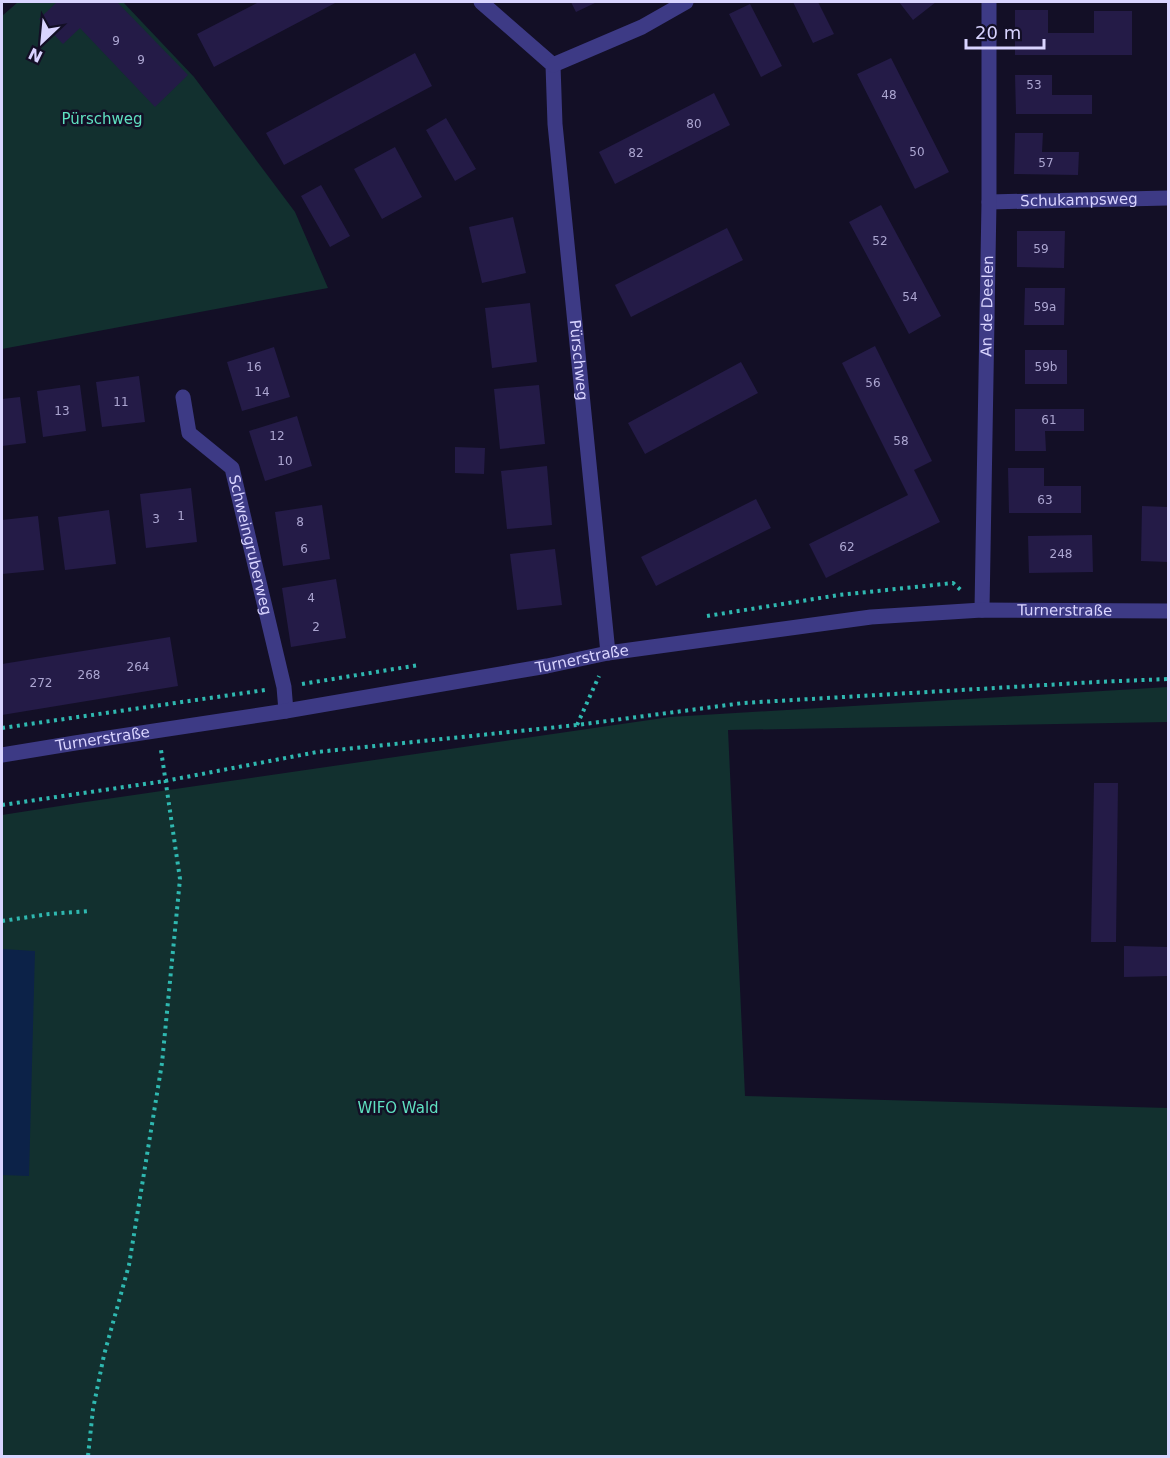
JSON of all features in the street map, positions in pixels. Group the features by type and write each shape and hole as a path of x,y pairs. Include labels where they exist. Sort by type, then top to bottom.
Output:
{"street":[{"path":"481,2 553,65 642,27 686,2"},
{"name":"An de Deelen","path":"982,610 989,202 989,2"},
{"name":"Pürschweg","path":"553,65 556,134 608,653"},
{"name":"Schukampsweg","path":"989,202 1168,198"},
{"name":"Schweingruberweg","path":"183,397 189,433 232,468 284,687 286,711"},
{"name":"Turnerstraße","path":"2,756 286,711 547,666 608,653 871,617 982,610 1168,611"}],"path":[{"path":"577,725 608,653"},
{"path":"2,805 165,781 317,752 577,725 743,703 1096,682 1168,680"},
{"path":"88,1456 93,1409 104,1355 129,1265 162,1063 180,879 159,731"},
{"path":"2,921 88,911"}],"green space":[{"path":"18,2 123,2 194,77 295,212 328,288 2,349 2,16"},
{"name":"WIFO Wald","path":"1168,687 1168,722 728,730 745,1096 1168,1108 1168,1456 2,1456 2,815 670,717"}],"water":[{"path":"2,949 35,951 29,1176 2,1175"}],"building":[{"path":"57,2 117,2 188,75 155,107 80,28 63,44 39,19"},
{"path":"259,2 337,2 214,67 197,34"},
{"path":"571,2 597,2 576,12"},
{"path":"793,2 818,2 834,34 813,43"},
{"path":"899,2 936,2 913,20"},
{"path":"750,4 782,66 761,77 729,14"},
{"path":"1015,10 1048,10 1048,33 1094,33 1094,11 1132,11 1132,55 1015,55"},
{"path":"415,53 432,86 284,165 266,133"},
{"path":"891,58 949,172 915,189 857,74"},
{"path":"1015,75 1052,75 1052,95 1092,95 1092,114 1016,114"},
{"path":"714,93 730,125 615,184 599,152"},
{"path":"446,118 476,169 455,181 426,130"},
{"path":"1015,133 1043,133 1042,152 1079,152 1078,175 1014,174"},
{"path":"395,147 422,197 382,219 354,169"},
{"path":"321,185 350,236 330,247 301,196"},
{"path":"881,205 941,316 909,334 849,222"},
{"path":"513,217 526,273 482,283 469,227"},
{"path":"727,228 743,260 631,317 615,285"},
{"path":"1017,231 1065,231 1064,268 1017,267"},
{"path":"1025,288 1065,288 1064,325 1024,325"},
{"path":"530,303 537,362 492,368 485,308"},
{"path":"875,346 932,461 914,470 940,522 826,578 809,544 908,495 842,363"},
{"path":"274,347 290,397 242,411 227,362"},
{"path":"1025,350 1067,350 1067,384 1025,384"},
{"path":"741,362 758,393 645,454 628,423"},
{"path":"139,376 145,422 102,427 96,382"},
{"path":"80,385 86,431 43,437 37,391"},
{"path":"539,385 545,444 500,449 494,389"},
{"path":"20,397 26,443 2,446 2,399"},
{"path":"1015,409 1084,409 1084,431 1045,431 1046,451 1015,451"},
{"path":"297,416 312,466 265,481 249,431"},
{"path":"455,447 485,448 484,474 455,473"},
{"path":"547,466 552,525 507,529 501,471"},
{"path":"1008,468 1044,468 1044,486 1081,486 1081,513 1009,513"},
{"path":"191,488 197,542 146,548 140,494"},
{"path":"756,499 771,528 656,586 641,557"},
{"path":"322,505 330,559 283,566 275,512"},
{"path":"1142,506 1168,507 1168,562 1141,561"},
{"path":"109,510 116,564 65,570 58,517"},
{"path":"38,516 44,570 2,574 2,520"},
{"path":"1092,535 1093,572 1029,573 1028,536"},
{"path":"555,549 562,605 517,610 510,554"},
{"path":"336,579 346,638 291,647 282,588"},
{"path":"170,637 178,686 2,715 2,664"},
{"path":"1094,783 1118,783 1116,942 1091,942"},
{"path":"1124,946 1168,947 1168,976 1124,977"}]}
